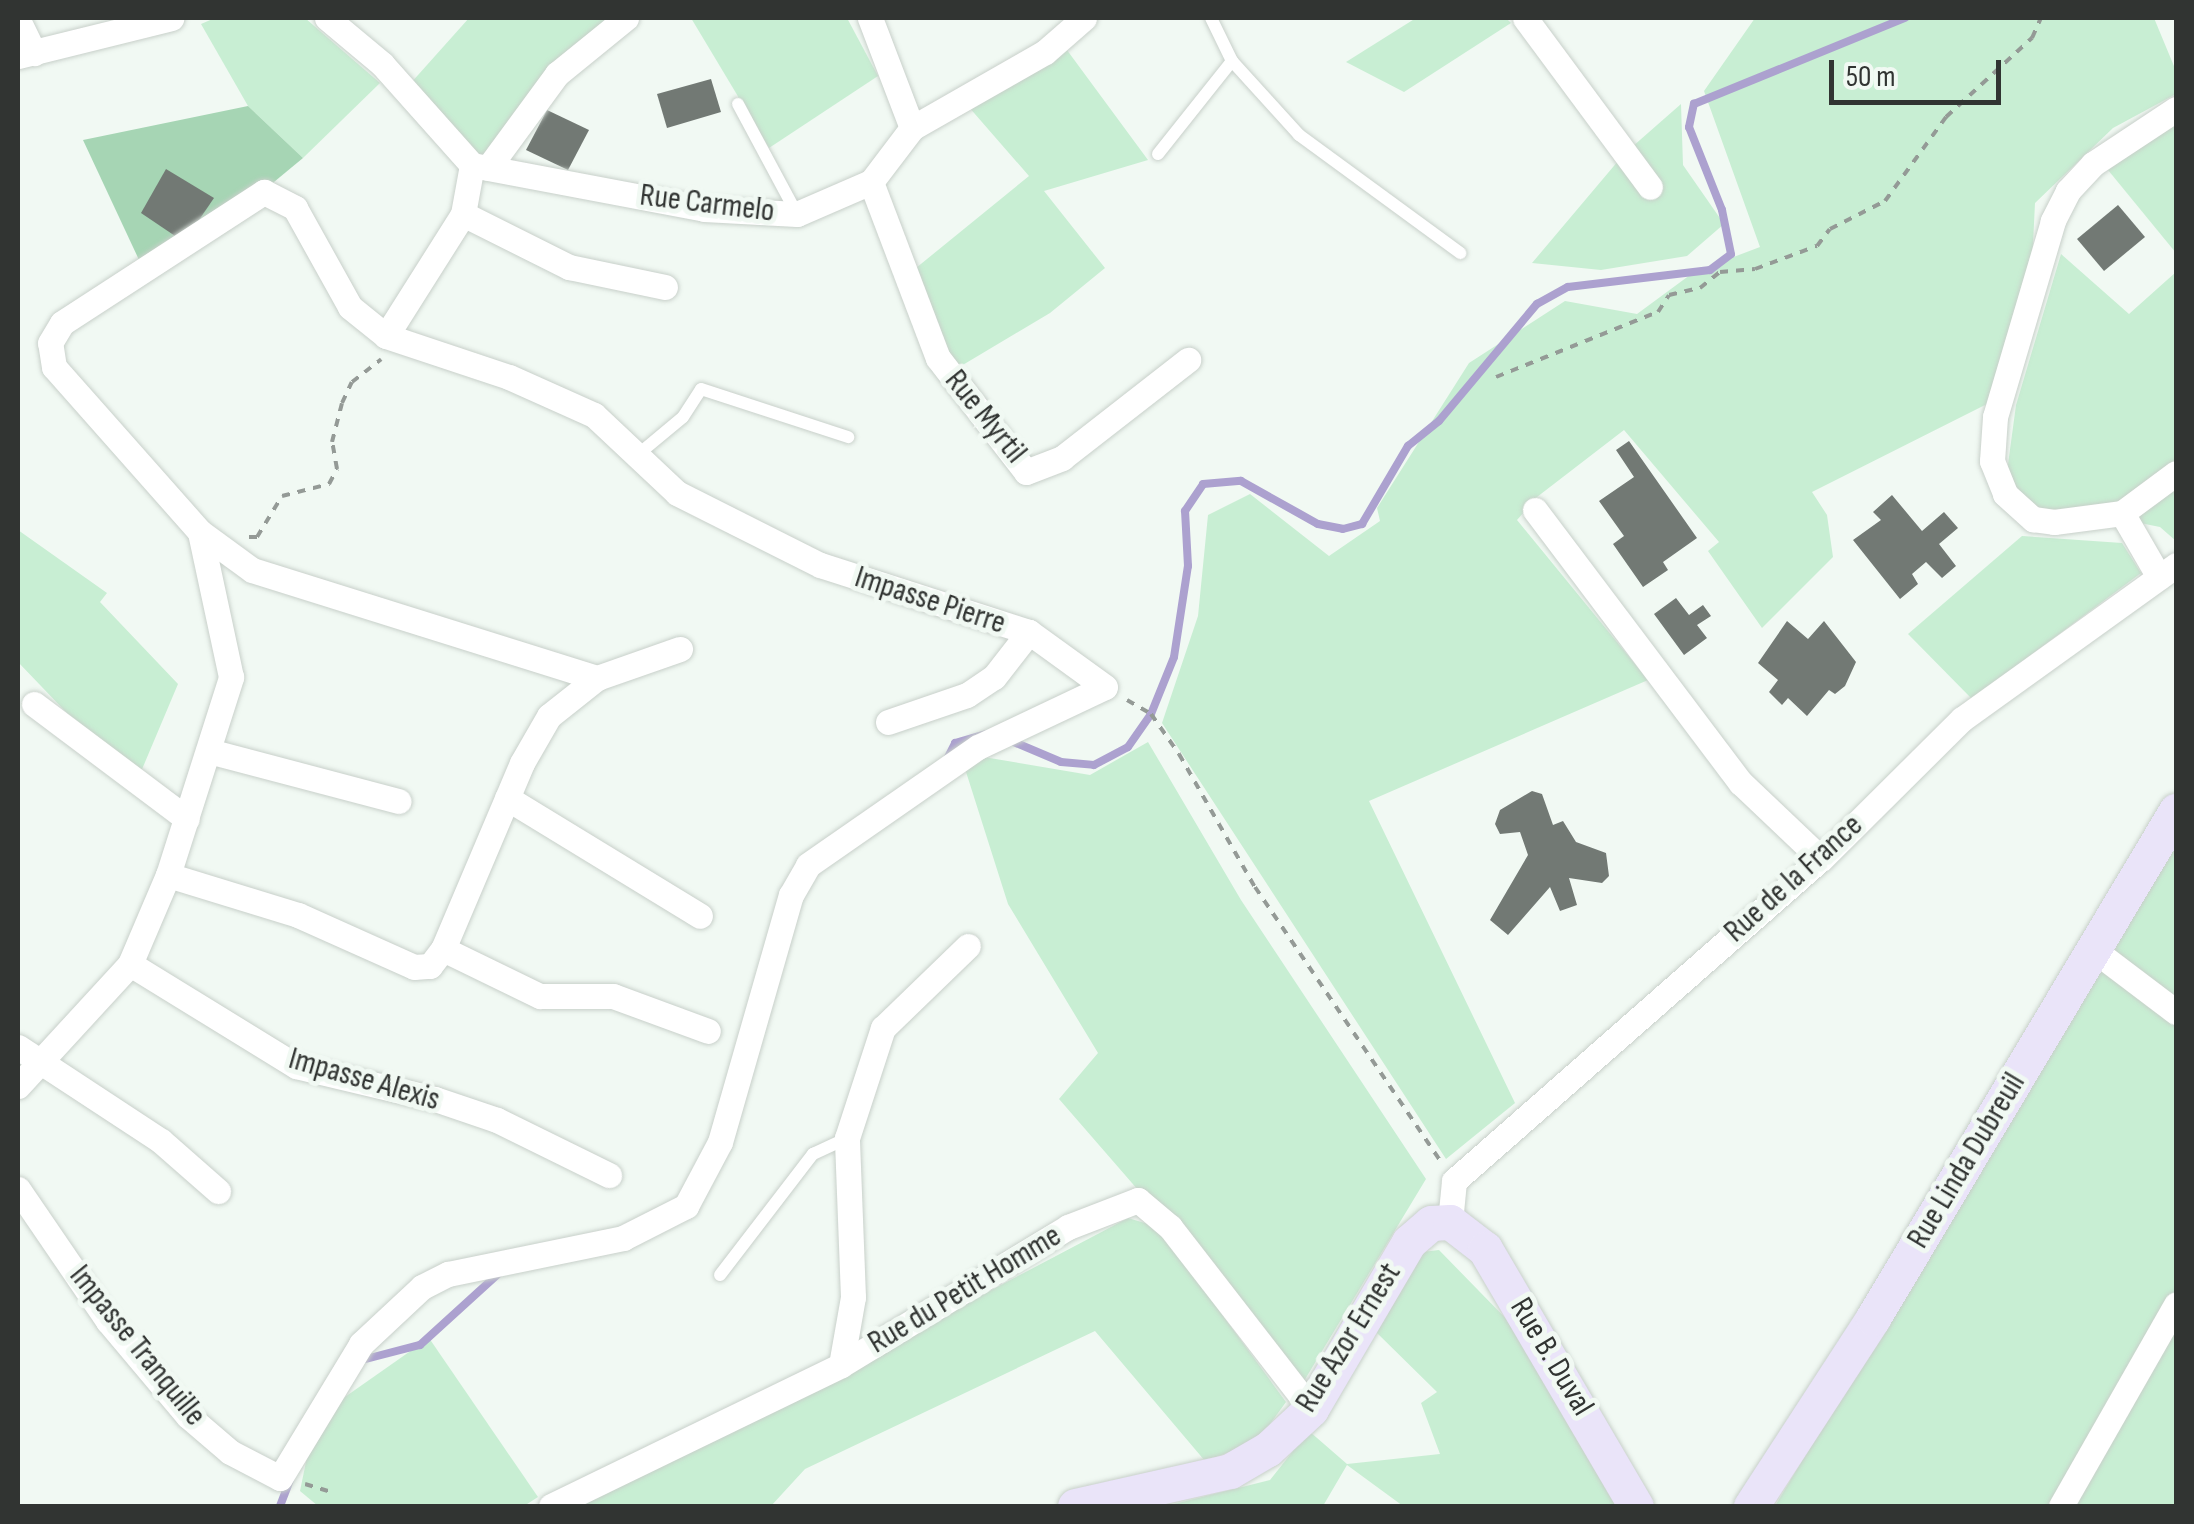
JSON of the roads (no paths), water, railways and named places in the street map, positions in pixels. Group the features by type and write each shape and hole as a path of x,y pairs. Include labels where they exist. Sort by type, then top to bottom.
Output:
{"street":[{"path":"18,20 26,54 171,18"},
{"path":"327,18 382,64 480,166"},
{"path":"597,678 252,570 200,532 54,366 50,343 62,323 264,192 295,208 350,307 394,339 463,214 480,166 557,74 626,18"},
{"path":"870,18 912,128"},
{"name":"Rue Carmelo","path":"480,166 704,209 797,214 837,202 871,182 912,128 1045,52 1084,18"},
{"path":"1525,18 1650,187"},
{"path":"2176,109 2093,164 2068,191 2053,220 1994,417 1992,461 2005,494 2033,518 2089,522 2122,512 2176,472"},
{"name":"Rue Myrtil","path":"871,182 938,358 1026,472 1062,458 1188,360"},
{"path":"463,214 569,268 665,287"},
{"name":"Impasse Pierre","path":"280,1478 362,1344 422,1288 448,1274 623,1238 686,1206 720,1142 792,895 808,865 978,747 1105,687 1029,632 820,565 677,494 594,415 509,377 394,339"},
{"path":"1534,510 1741,784 1821,859"},
{"path":"2122,512 2168,571"},
{"path":"18,1086 130,964 168,875 226,709 230,662 200,532"},
{"name":"Rue de la France","path":"1450,1222 1454,1181 1821,859 1962,718 2168,571"},
{"path":"888,722 967,695 994,677 1029,632"},
{"path":"168,875 298,915 414,967 430,966 443,949 506,798 549,716 597,678 680,649"},
{"path":"34,704 186,819"},
{"path":"209,750 398,801"},
{"path":"506,798 700,916"},
{"name":"Rue Linda Dubreuil","path":"1751,1506 2176,811"},
{"path":"842,1365 854,1297 848,1138 883,1028 968,946"},
{"path":"443,949 540,996 613,996 708,1031"},
{"path":"2094,950 2176,1012"},
{"name":"Impasse Alexis","path":"130,964 296,1066 382,1084 482,1115 609,1175"},
{"path":"18,1047 38,1067 161,1141 218,1191"},
{"name":"Impasse Tranquille","path":"18,1190 108,1321 188,1416 230,1452 280,1478"},
{"name":"Rue du Petit Homme","path":"551,1506 842,1365 1068,1227 1138,1200 1170,1226 1311,1409"},
{"name":"Rue Azor Ernest","path":"1075,1506 1230,1471 1268,1449 1311,1409 1409,1242 1431,1224 1450,1222"},
{"name":"Rue B. Duval","path":"1450,1222 1486,1250 1636,1506"},
{"path":"2061,1506 2176,1304"}],"lane":[{"path":"1211,18 1232,61 1299,135 1460,253"},
{"path":"1158,154 1232,61"},
{"path":"738,104 797,214"},
{"path":"635,457 684,417 701,389 848,437"},
{"path":"720,1275 814,1154 848,1138"}],"waterway":[{"path":"1009,740 1061,762 1094,765 1128,747 1151,714 1174,657 1188,566 1185,511 1203,484 1241,481 1318,524 1343,529 1362,524 1408,446 1439,421 1537,304 1568,287 1710,270 1731,254 1722,210 1689,127 1694,104 1905,18"},
{"path":"947,759 955,743 986,734"},
{"path":"358,1361 420,1345 499,1273"},
{"path":"280,1506 291,1478"}]}
